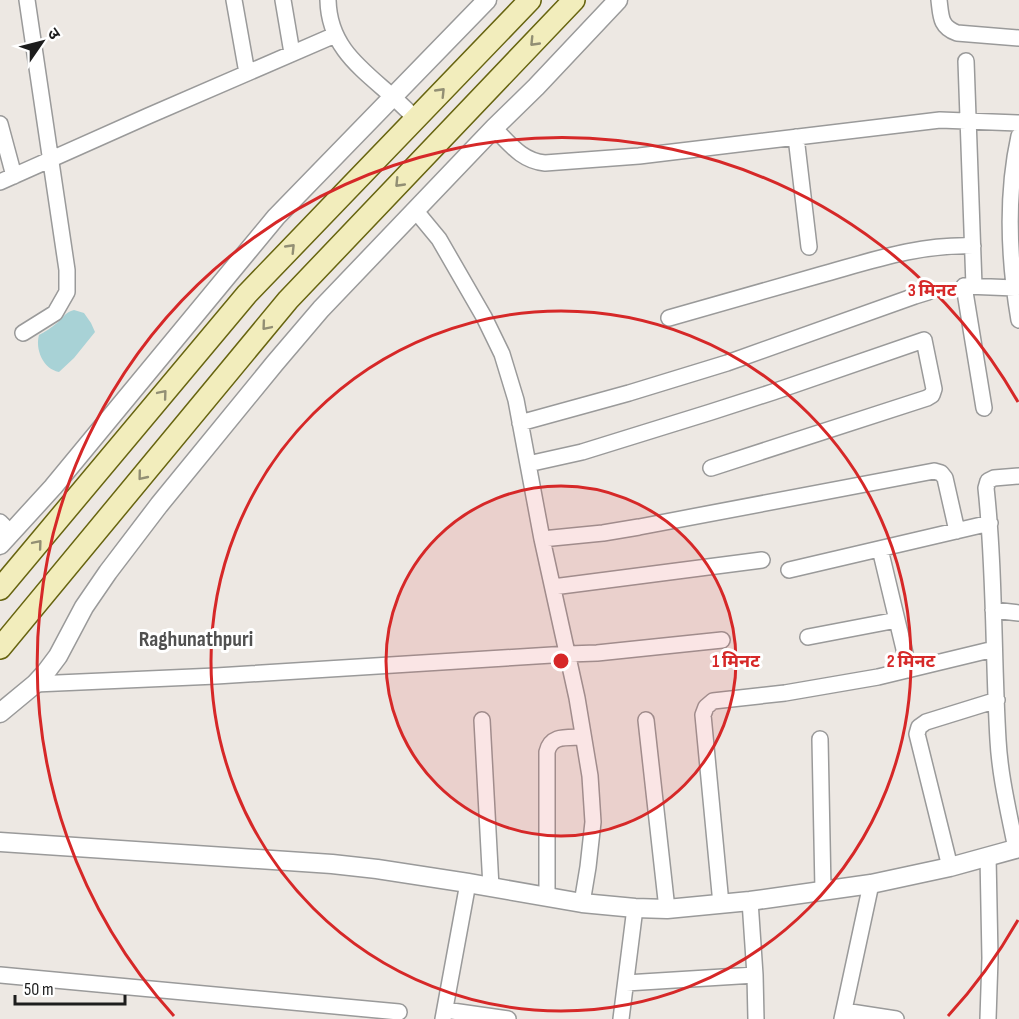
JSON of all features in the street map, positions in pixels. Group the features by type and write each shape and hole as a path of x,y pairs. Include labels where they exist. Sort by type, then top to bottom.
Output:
{"main road":[{"path":"0,589 247,294 530,0"},
{"path":"0,648 288,300 574,0"}],"street":[{"path":"23,333 56,313 67,292 67,270 52,159 27,0"},
{"path":"234,0 247,73"},
{"path":"283,0 292,53"},
{"path":"328,0 328,14 335,35 345,52 356,65 416,119"},
{"path":"4,533 53,487 276,218 487,0"},
{"path":"0,713 46,672 58,656 74,623 94,591 159,505 313,318 618,0"},
{"path":"939,0 941,17 949,30 957,33 1019,38"},
{"path":"0,124 7,179 335,35"},
{"path":"966,61 973,246 965,286 984,408"},
{"path":"494,128 522,156 534,162 545,163 639,156 915,122 968,120 1019,123"},
{"path":"1019,136 1014,158 1011,206 1011,253 1019,320"},
{"path":"796,137 809,247"},
{"path":"415,210 440,239 484,317 502,354 516,400 542,539 577,698 590,776 593,822 582,903"},
{"path":"669,318 887,256 949,245 973,246"},
{"path":"965,286 1015,288"},
{"path":"520,423 727,363 928,292"},
{"path":"528,464 582,452 700,416 924,340 934,389 932,395 711,468"},
{"path":"542,539 639,527 934,471 941,473 945,478 957,531"},
{"path":"0,842 332,864 468,883 582,903 667,909 750,901 872,884 950,867 1018,848 1002,781 998,741 990,523 986,488 988,481 994,478 1019,476"},
{"path":"789,570 990,523"},
{"path":"880,549 909,670"},
{"path":"554,587 762,560"},
{"path":"993,610 1019,613"},
{"path":"808,637 897,620"},
{"path":"35,684 597,654 722,640"},
{"path":"721,904 704,715 706,707 713,701 842,684 994,649"},
{"path":"950,867 917,734 919,727 926,722 997,700"},
{"path":"482,720 491,887"},
{"path":"646,720 667,909"},
{"path":"547,897 548,745 557,739 583,737"},
{"path":"820,739 823,890"},
{"path":"988,856 990,958 988,1019"},
{"path":"468,883 444,1014 508,1019"},
{"path":"872,884 843,1015 896,1019"},
{"path":"750,901 756,1019"},
{"path":"621,1019 635,908"},
{"path":"0,975 399,1012"},
{"path":"626,982 755,975"}],"water":[{"path":"74,310 84,313 95,332 59,372 49,367 42,358 38,346 39,335"}],"district":[{"name":"Raghunathpuri","path":"196,639"}]}
